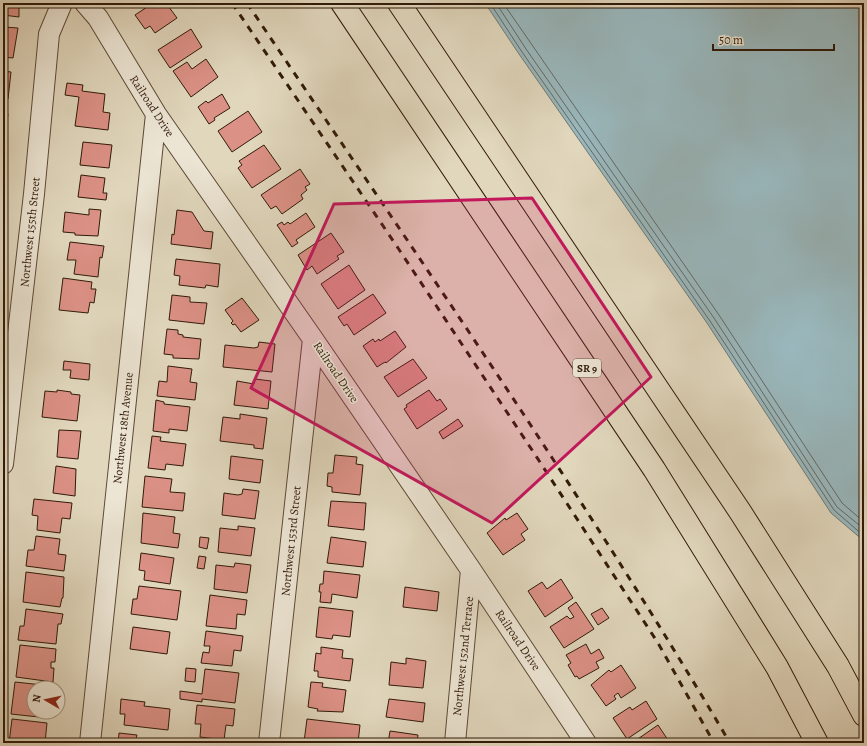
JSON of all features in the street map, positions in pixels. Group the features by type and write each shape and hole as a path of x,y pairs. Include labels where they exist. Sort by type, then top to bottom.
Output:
{"main road":[{"name":"SR 9","path":"342,3 654,469 777,667 817,743"},
{"path":"399,3 741,514 838,666 864,715"}],"street":[{"name":"Northwest 155th Street","path":"3,464 34,194 50,34 62,3"},
{"name":"Railroad Drive","path":"85,3 98,18 156,114 313,339 471,570 586,743"},
{"name":"Northwest 18th Avenue","path":"90,743 156,114"},
{"name":"Northwest 153rd Street","path":"269,743 313,339"},
{"name":"Northwest 152nd Terrace","path":"455,743 471,570"}],"highlighted area":[{"path":"532,198 651,377 492,523 251,388 334,204"}],"water":[{"path":"485,3 864,3 864,541 831,513 707,323"}],"building":[{"path":"3,3 19,3 19,17 3,15"},
{"path":"153,3 166,3 177,18 155,33 150,26 145,29 135,15"},
{"path":"3,27 18,28 13,58 3,57"},
{"path":"191,29 202,47 170,68 158,50"},
{"path":"206,59 218,77 191,97 173,71 187,62 192,69"},
{"path":"3,71 11,72 8,99 3,98"},
{"path":"67,83 83,85 82,91 105,94 103,112 110,113 108,130 75,126 79,97 65,95"},
{"path":"222,94 230,108 214,118 215,120 209,124 198,107 206,101 208,103"},
{"path":"248,111 262,132 232,152 218,131"},
{"path":"3,114 8,114 3,145"},
{"path":"83,142 112,145 109,168 80,165"},
{"path":"264,145 281,169 252,188 238,168 242,165 239,161"},
{"path":"300,169 310,184 305,187 307,190 301,195 303,199 282,214 276,206 271,209 261,195"},
{"path":"81,175 105,178 103,193 107,193 106,200 78,197"},
{"path":"89,209 101,210 98,236 75,235 75,233 63,232 65,212 89,215"},
{"path":"177,210 192,212 204,231 213,232 211,249 171,244 172,234 174,235"},
{"path":"306,213 315,227 296,240 298,243 292,247 277,225 282,222 284,225 288,222 290,224"},
{"path":"331,233 344,252 337,256 339,259 317,274 312,266 307,270 298,255"},
{"path":"70,242 104,246 102,258 100,257 98,277 74,274 76,260 67,260"},
{"path":"176,259 220,264 218,287 206,285 205,288 179,285 180,276 174,275"},
{"path":"349,265 365,290 338,309 321,284"},
{"path":"63,278 92,282 91,289 96,289 94,303 90,302 88,313 59,310"},
{"path":"373,294 386,313 354,335 347,324 344,326 338,317"},
{"path":"172,295 190,297 190,302 207,303 204,324 169,320"},
{"path":"242,298 259,320 241,332 235,324 233,325 231,323 233,321 225,310"},
{"path":"167,329 178,330 178,334 183,335 183,337 201,339 199,359 173,358 173,355 164,354"},
{"path":"395,331 406,347 386,363 385,362 377,367 363,346 373,339 375,342 379,339 380,341"},
{"path":"259,342 275,344 272,372 223,367 225,345 254,348 258,347"},
{"path":"413,359 427,378 398,397 384,377"},
{"path":"64,361 90,364 89,380 70,378 71,370 63,370"},
{"path":"168,366 192,369 190,382 197,383 195,400 157,396 159,381 167,382"},
{"path":"255,379 271,381 268,409 234,405 237,381 254,384"},
{"path":"57,390 80,395 77,421 42,417 45,391 57,392"},
{"path":"429,390 437,401 440,399 447,409 417,429 404,409 407,407 406,405"},
{"path":"156,400 164,402 164,404 190,407 187,431 169,429 169,433 153,431"},
{"path":"240,414 267,418 263,449 254,448 254,445 220,441 223,417 240,419"},
{"path":"458,419 463,426 443,439 439,432"},
{"path":"59,430 81,431 78,459 57,457"},
{"path":"152,436 161,437 160,441 186,444 183,466 166,464 165,470 148,468"},
{"path":"335,455 357,457 356,464 363,465 360,495 332,492 332,487 327,486 328,473 333,473"},
{"path":"231,456 263,460 260,483 229,479"},
{"path":"56,466 76,469 75,496 53,493"},
{"path":"145,476 172,479 170,492 185,493 183,511 142,507"},
{"path":"243,489 259,491 255,519 222,515 224,493 238,495 242,494"},
{"path":"34,499 72,503 70,519 62,518 60,533 37,530 38,516 32,515"},
{"path":"331,501 366,503 364,530 328,526"},
{"path":"143,513 175,517 173,533 180,534 178,548 141,543"},
{"path":"517,513 528,529 521,534 525,540 503,555 487,533 505,518 506,520"},
{"path":"238,526 255,528 251,556 218,552 220,528 238,530"},
{"path":"36,536 60,539 58,554 66,555 64,571 26,566 28,550 34,550"},
{"path":"200,537 209,538 207,549 199,547"},
{"path":"331,537 366,542 363,567 327,563"},
{"path":"141,553 174,558 170,584 144,580 145,571 139,570"},
{"path":"199,556 206,557 204,569 197,568"},
{"path":"235,563 251,565 247,593 214,589 216,565 234,567"},
{"path":"324,571 360,575 357,598 332,594 331,603 320,602 320,584 323,584"},
{"path":"26,572 64,577 63,598 60,607 23,602"},
{"path":"561,579 573,598 545,617 528,591 542,582 547,589"},
{"path":"139,586 181,591 177,620 131,614 133,599 137,599"},
{"path":"405,587 439,592 437,611 403,607"},
{"path":"210,595 247,600 245,615 237,614 236,629 206,626"},
{"path":"576,602 594,629 564,648 550,627 567,616 570,619 574,617 568,608"},
{"path":"319,607 353,611 350,637 333,635 332,639 316,637"},
{"path":"602,608 609,618 598,625 591,614"},
{"path":"26,609 63,614 61,624 58,624 56,644 18,640 20,626 24,626"},
{"path":"133,627 170,632 167,654 130,649"},
{"path":"206,631 243,636 241,651 234,650 232,666 201,663 203,652 209,653 210,646 204,646"},
{"path":"586,644 591,654 599,649 604,658 596,662 599,668 579,679 577,676 575,677 568,665 571,663 566,655"},
{"path":"20,645 56,649 55,662 51,662 51,668 54,668 53,680 38,680 16,677"},
{"path":"321,647 343,650 342,658 353,659 350,681 318,677 318,671 314,671 316,653 321,654"},
{"path":"406,658 426,661 423,688 389,685 391,662 406,664"},
{"path":"621,665 636,688 621,698 618,693 614,696 616,699 606,706 591,685 609,670 611,672"},
{"path":"186,668 196,669 195,682 185,681"},
{"path":"205,669 239,673 235,703 202,699 202,702 180,699 180,691 202,694"},
{"path":"15,682 26,683 26,716 11,714"},
{"path":"311,682 323,683 322,687 346,690 343,712 317,711 318,709 308,707"},
{"path":"121,699 145,702 144,706 170,709 168,730 124,725 125,714 120,714"},
{"path":"389,699 425,703 423,722 386,717"},
{"path":"646,701 657,719 627,739 613,718 630,707 632,710"},
{"path":"197,705 235,709 233,726 226,725 224,740 200,737 201,724 195,724"},
{"path":"12,719 47,723 45,743 9,743"},
{"path":"307,719 360,725 358,743 304,742"},
{"path":"658,725 670,743 632,743"},
{"path":"390,731 418,735 417,743 388,743"},
{"path":"119,733 137,735 136,739 154,741 153,743 118,743"}],"railway":[{"path":"232,3 398,248 658,643 714,743"},
{"path":"247,3 494,369 673,648 730,743"}]}
